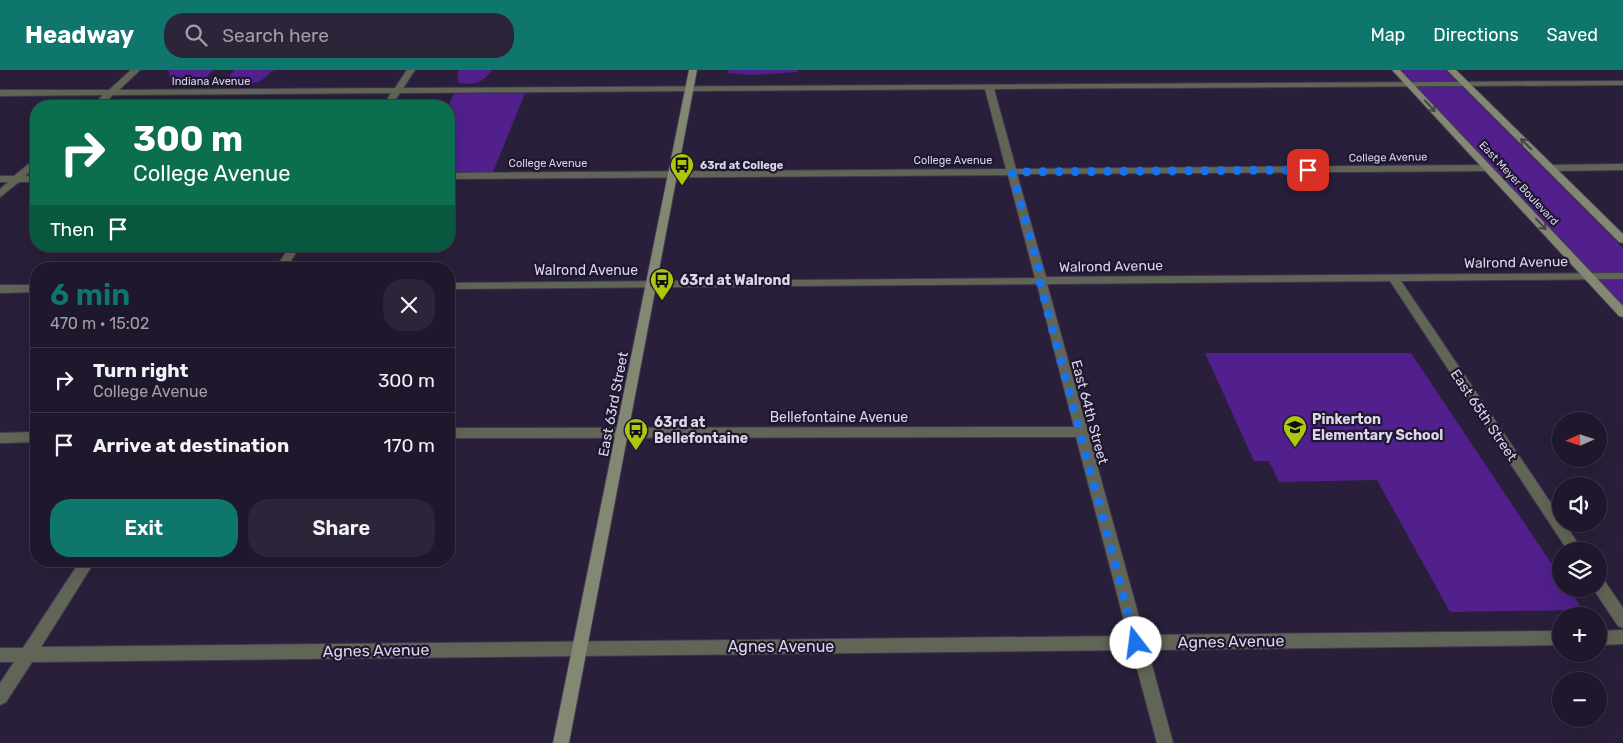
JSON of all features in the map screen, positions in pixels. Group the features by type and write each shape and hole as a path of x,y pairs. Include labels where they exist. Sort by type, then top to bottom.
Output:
{"main road":[{"name":"East 63rd Street","path":"561,743 694,70"},
{"name":"East Meyer Boulevard","path":"1396,70 1623,313"},
{"path":"1451,70 1623,240"}],"street":[{"path":"103,100 136,70"},
{"path":"391,100 410,70"},
{"name":"Indiana Avenue","path":"0,93 1623,83"},
{"name":"East 64th Street","path":"990,88 1136,643 1165,743"},
{"path":"0,194 30,167"},
{"path":"1550,168 1623,167"},
{"name":"College Avenue","path":"455,176 1488,168"},
{"path":"0,179 30,179"},
{"name":"Walrond Avenue","path":"455,286 1623,276"},
{"name":"East 65th Street","path":"1393,278 1570,542"},
{"path":"0,289 30,289"},
{"name":"Bellefontaine Avenue","path":"455,433 1080,432"},
{"path":"0,438 30,437"},
{"path":"0,697 84,567"},
{"path":"1607,597 1623,621"},
{"path":"1607,638 1623,637"},
{"name":"Agnes Avenue","path":"0,655 1552,638"}],"shaded area":[{"path":"167,70 214,70 203,82 191,86 182,86 171,84 169,71"},
{"path":"234,70 276,70 262,80 252,84 234,86 224,84"},
{"path":"459,70 492,70 482,80 470,84 459,83 457,74"},
{"path":"729,70 797,70 798,72 750,75 727,73"},
{"path":"1401,70 1445,70 1623,248 1623,306"},
{"path":"525,93 493,172 455,172 455,100 451,100 454,94"},
{"path":"1205,353 1411,353 1552,564 1552,597 1574,597 1581,607 1552,607 1552,610 1450,612 1377,480 1279,482 1269,461 1254,461"}],"place":[{"name":"63rd at College","path":"682,186"},
{"name":"63rd at Walrond","path":"662,301"},
{"name":"Pinkerton Elementary School","path":"1295,448"},
{"name":"63rd at Bellefontaine","path":"636,451"}],"route":[{"path":"1136,643 1040,282 1041,276 1012,172 1308,170"}]}
